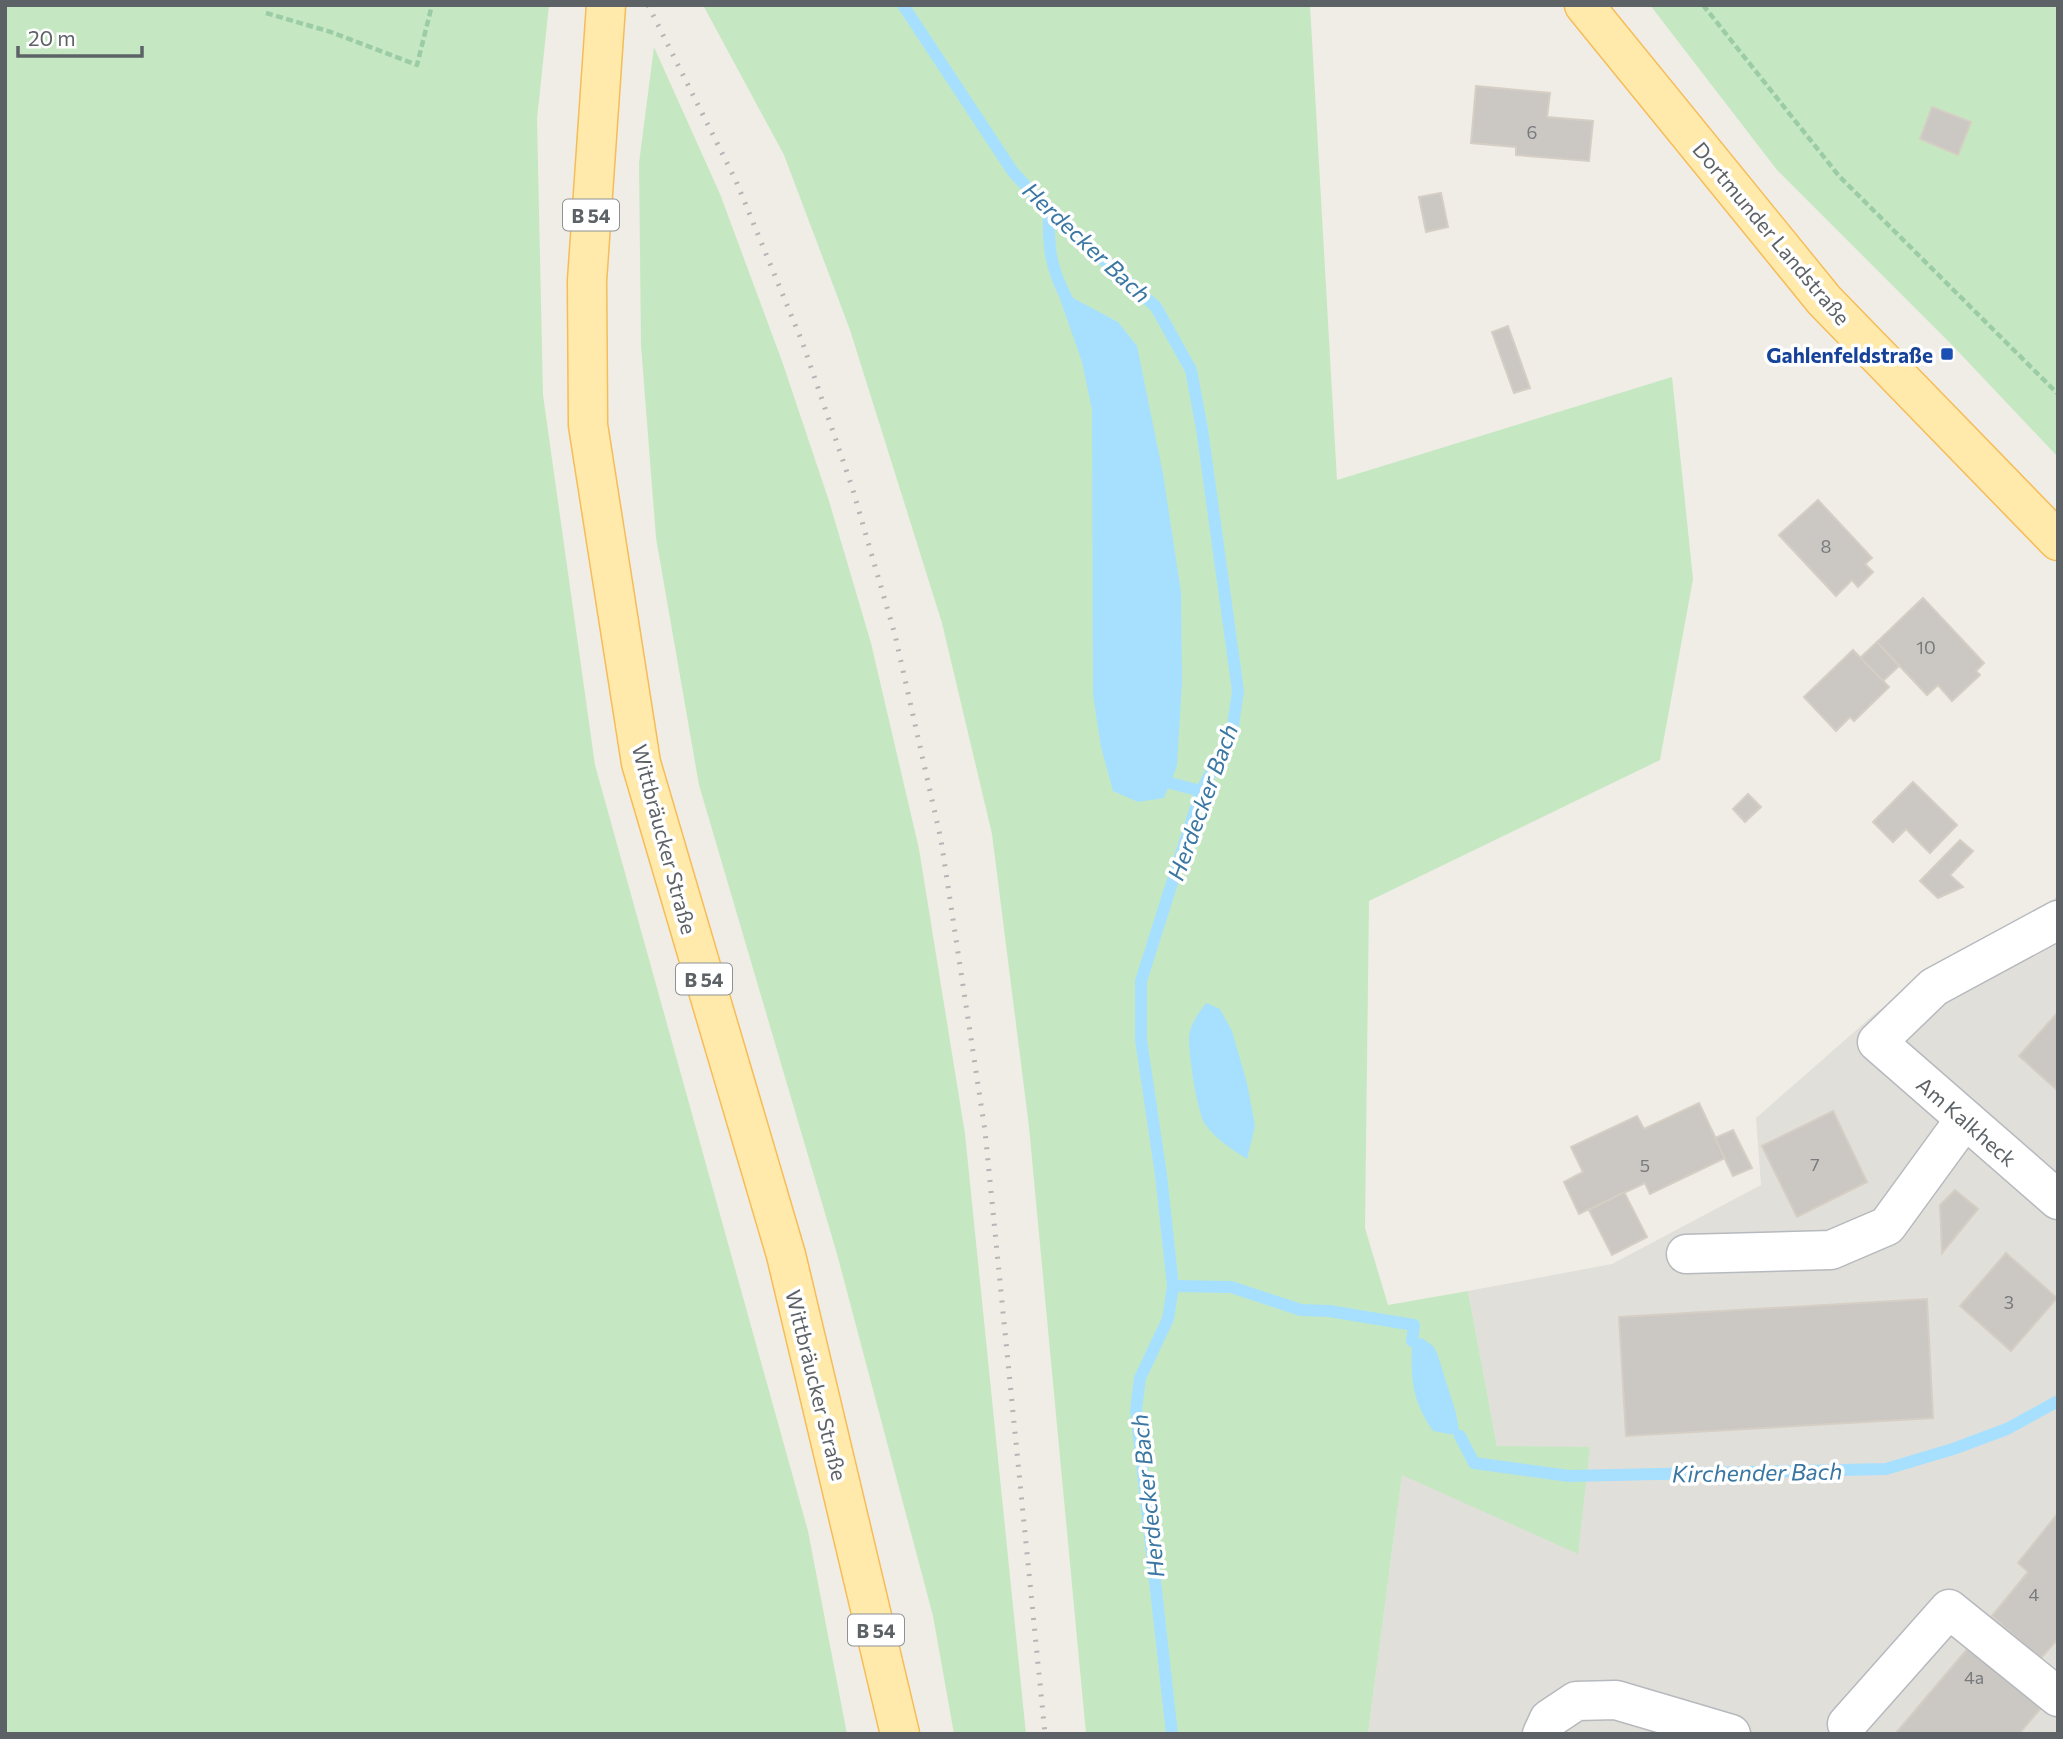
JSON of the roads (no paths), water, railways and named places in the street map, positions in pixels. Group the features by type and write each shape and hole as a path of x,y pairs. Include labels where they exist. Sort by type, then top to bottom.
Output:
{"main road":[{"name":"Wittbräucker Straße","path":"606,5 587,281 588,425 641,763 786,1255 900,1734"},
{"name":"Dortmunder Landstraße","path":"1584,5 1824,300 2058,541"}],"street":[{"name":"Am Kalkheck","path":"2058,920 1934,987 1877,1042 2058,1200"},
{"path":"1686,1254 1831,1251 1887,1226 1965,1119"},
{"path":"1847,1724 1949,1609 2058,1697"},
{"path":"1542,1734 1549,1719 1576,1701 1616,1700 1731,1734"}],"water":[{"path":"1073,298 1118,322 1137,346 1163,474 1181,592 1182,682 1177,766 1164,798 1138,802 1113,791 1101,747 1093,695 1092,410 1082,362 1060,299"},
{"path":"1206,1003 1220,1009 1232,1031 1247,1083 1255,1126 1247,1159 1214,1134 1205,1124 1199,1108 1189,1037 1193,1023"},
{"path":"1422,1338 1433,1346 1437,1353 1456,1413 1460,1436 1433,1431 1420,1409 1412,1378 1412,1341"}],"waterway":[{"name":"Herdecker Bach","path":"903,5 1013,172 1049,211 1156,307 1191,370 1202,429 1238,691 1232,733 1201,791 1141,981 1141,1040 1161,1175 1173,1286 1168,1319 1140,1378 1136,1410 1172,1734"},
{"path":"1049,211 1051,256 1067,299"},
{"path":"1170,783 1201,791"},
{"name":"Kirchender Bach","path":"1173,1286 1231,1287 1301,1310 1329,1311 1414,1325 1412,1341"},
{"name":"Kirchender Bach","path":"1460,1436 1474,1463 1569,1476 1886,1469 2007,1429 2058,1401"}],"railway":[{"path":"648,5 736,181 803,344 852,487 895,635 941,840 985,1131 1045,1734"}],"place":[{"name":"Gahlenfeldstraße","path":"1947,354"}]}
